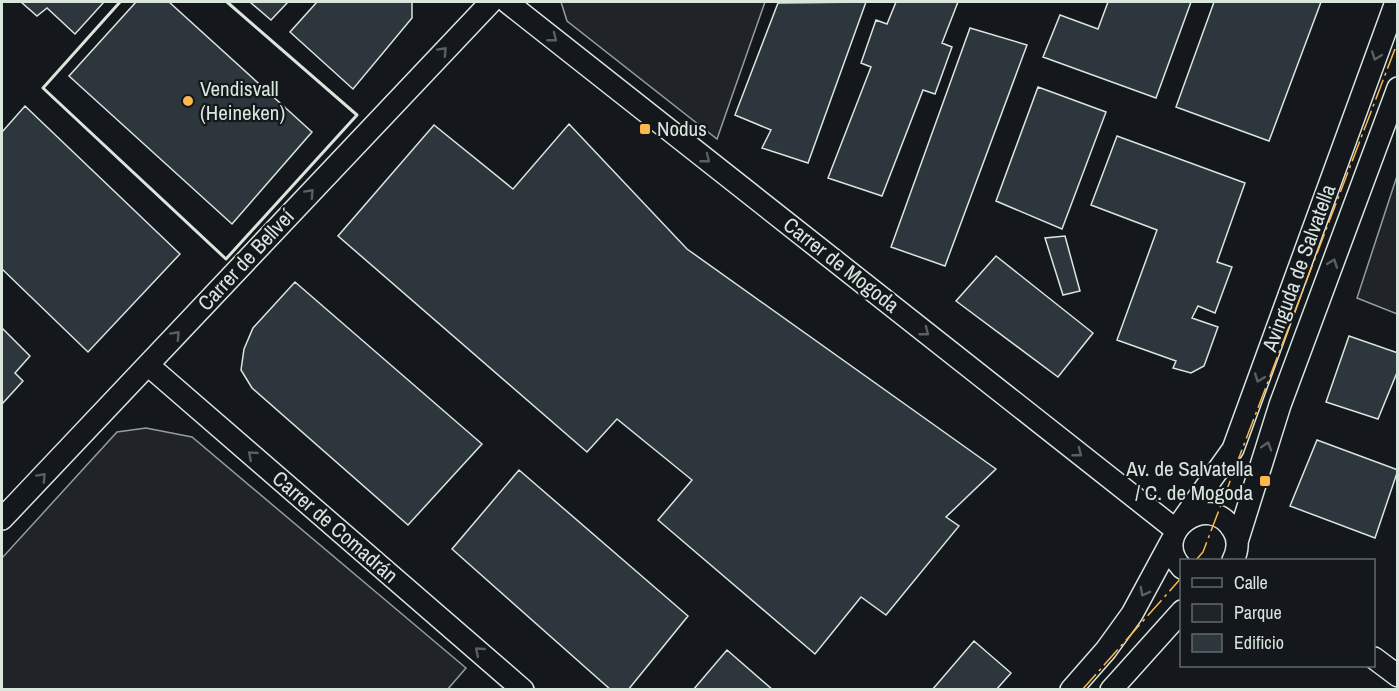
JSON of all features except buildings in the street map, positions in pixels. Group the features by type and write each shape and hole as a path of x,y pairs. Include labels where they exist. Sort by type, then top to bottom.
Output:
{"street":[{"name":"Carrer de Bellveí","path":"2,519 491,2"},
{"name":"Carrer de Mogoda","path":"507,2 1176,531"},
{"name":"Avinguda de Salvatella","path":"1071,690 1106,650 1132,614 1176,531 1233,449 1396,2"},
{"name":"Avinguda de Salvatella","path":"1235,551 1280,405 1398,87"},
{"name":"Carrer de Comadrán","path":"148,365 523,690"},
{"path":"1180,565 1172,553 1176,531 1201,513 1216,515 1226,521 1234,531 1235,551"},
{"path":"1112,690 1180,613"},
{"path":"1375,659 1398,676"}],"green space":[{"path":"561,2 765,2 717,139 567,21"},
{"path":"1397,176 1397,314 1357,298"},
{"path":"146,428 192,437 466,668 447,690 2,689 2,558 117,432"}],"wall":[{"path":"120,2 43,88 226,259 357,115 227,2"}],"power":[{"path":"1197,559 1203,552 1398,41"},
{"path":"1082,690 1180,579"}],"place":[{"name":"Vendisvall (Heineken)","path":"188,101"},
{"name":"Nodus","path":"645,129"},
{"name":"Av. de Salvatella / C. de Mogoda","path":"1265,481"}]}
